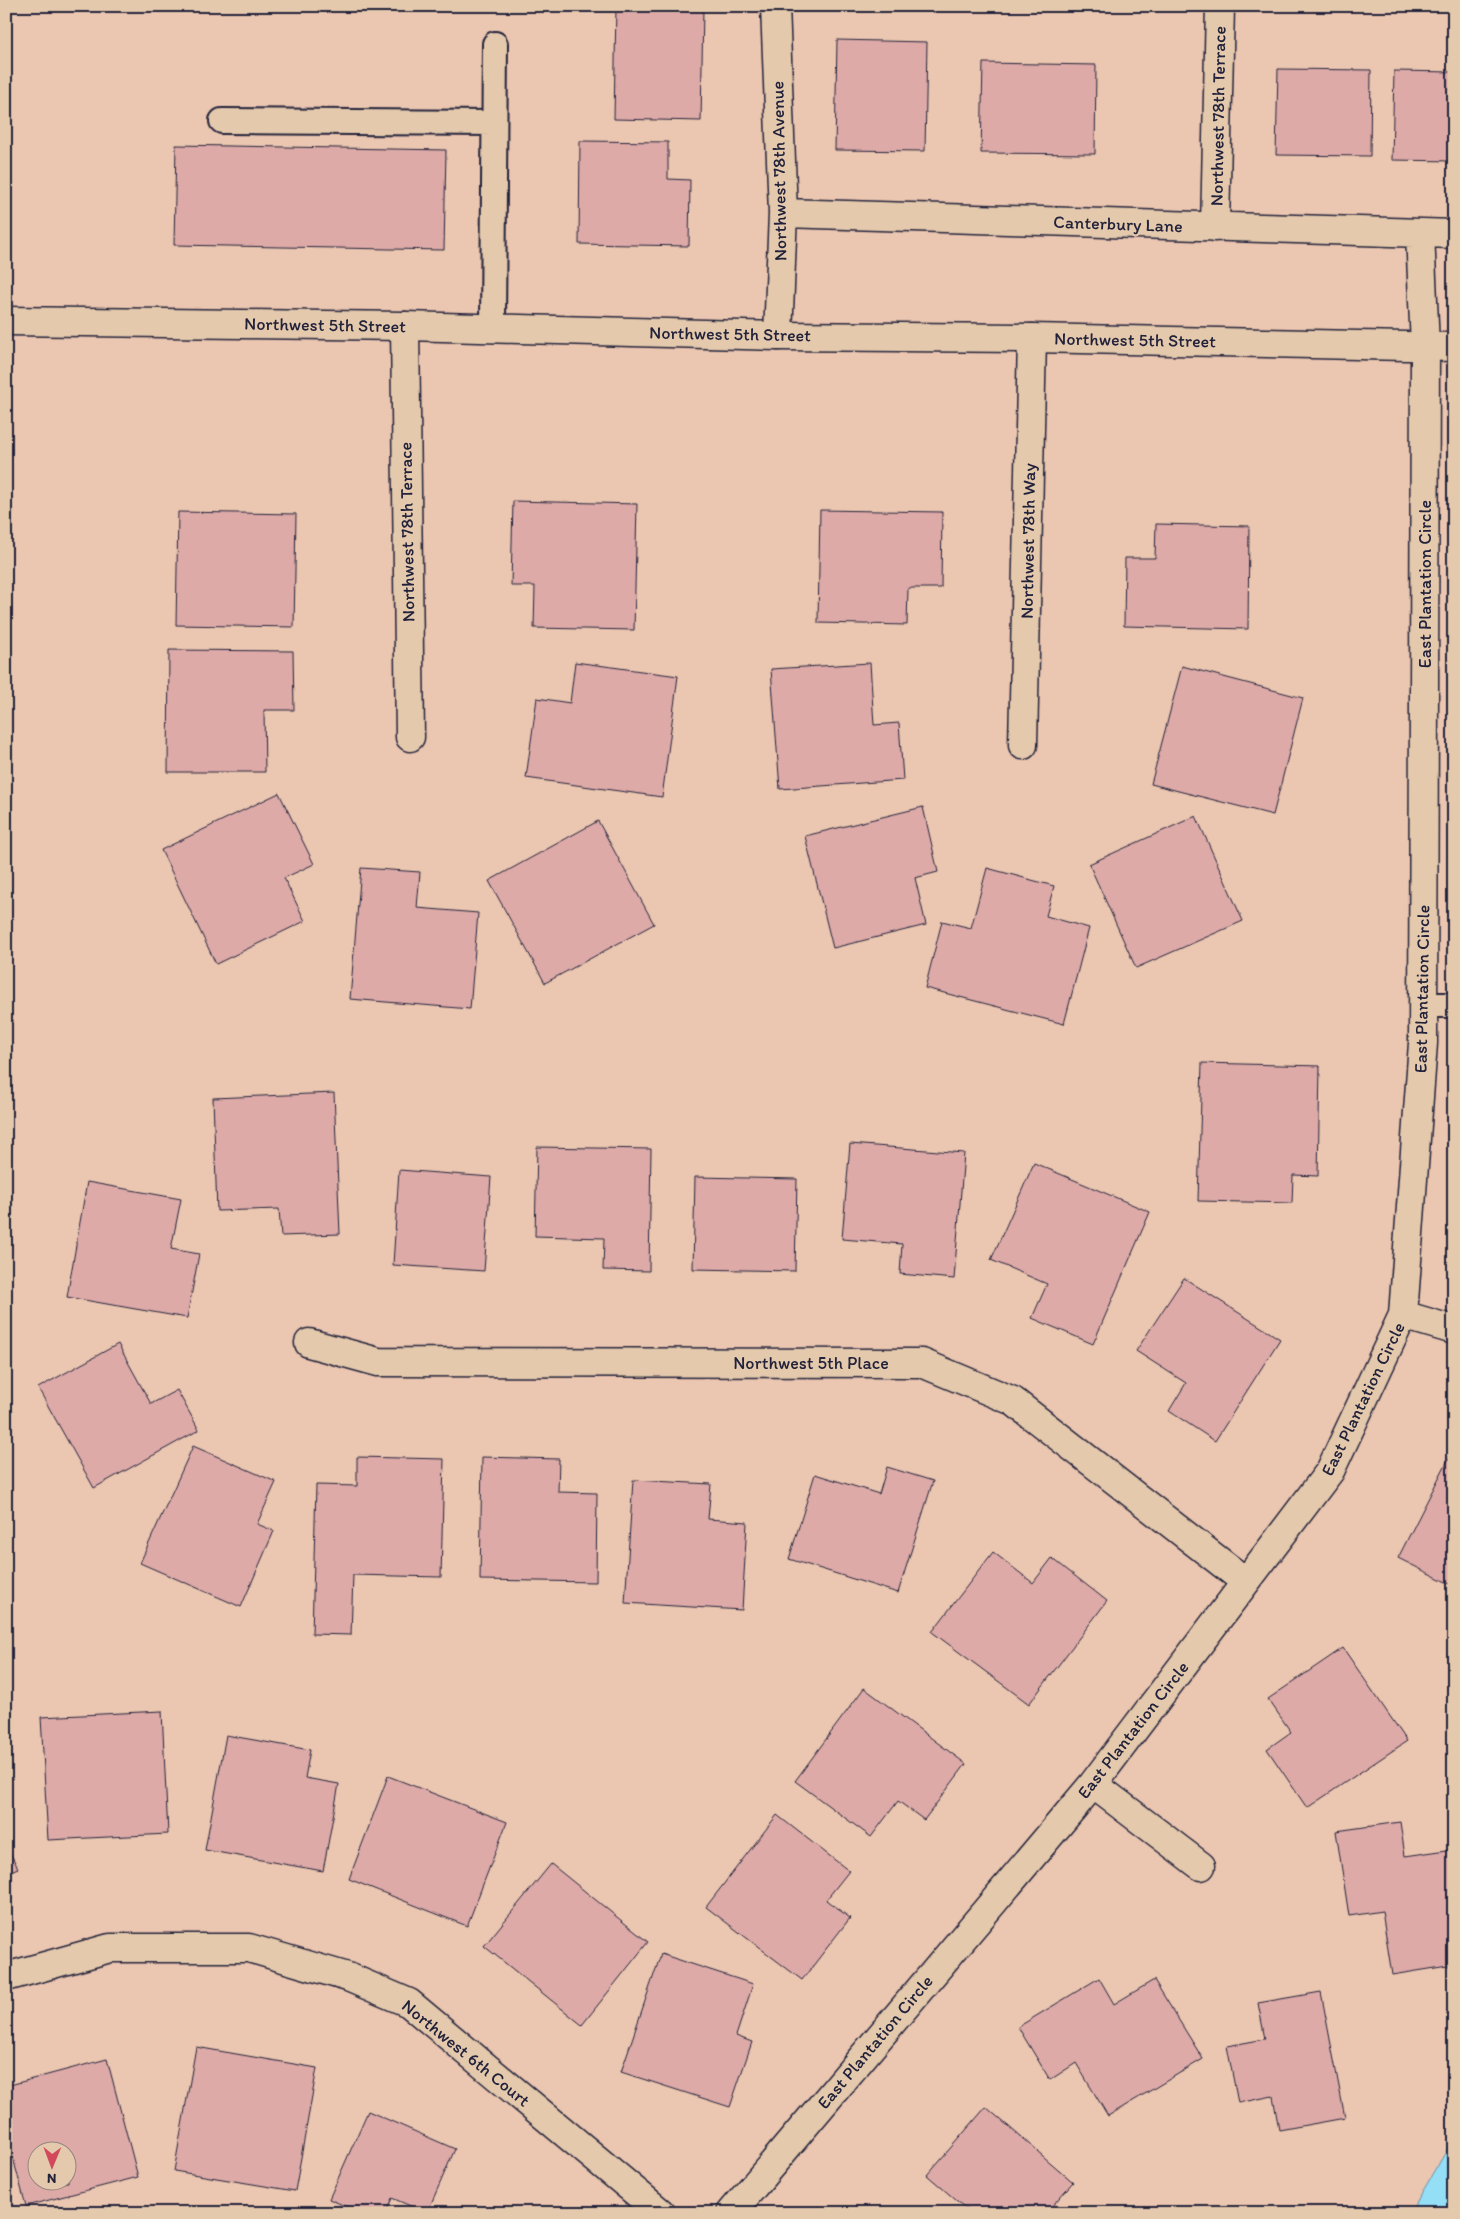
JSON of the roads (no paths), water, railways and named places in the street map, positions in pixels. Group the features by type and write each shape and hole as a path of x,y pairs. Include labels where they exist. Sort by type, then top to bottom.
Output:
{"street":[{"name":"Northwest 78th Avenue","path":"775,6 783,213 778,336"},
{"name":"Northwest 78th Terrace","path":"1215,227 1220,6"},
{"name":"Canterbury Lane","path":"783,213 1454,234"},
{"path":"1420,233 1425,346"},
{"name":"Northwest 5th Street","path":"6,321 405,326 778,336 1032,338 1454,347"},
{"name":"Northwest 78th Terrace","path":"405,326 410,738"},
{"name":"Northwest 78th Way","path":"1023,745 1032,338"},
{"name":"East Plantation Circle","path":"731,2213 1092,1784 1330,1471 1404,1316 1423,1053 1425,346"},
{"path":"1404,1316 1454,1330"},
{"name":"Northwest 5th Place","path":"308,1343 378,1362 922,1363 1013,1400 1246,1582"},
{"path":"1092,1784 1201,1866"},
{"name":"Northwest 6th Court","path":"6,1977 110,1948 249,1948 348,1977 409,2003 661,2213"}],"lane":[{"path":"493,328 495,44"},
{"path":"222,121 494,123"},
{"path":"1424,1005 1454,1005"}],"water":[{"path":"1454,2138 1454,2213 1410,2213"}]}
